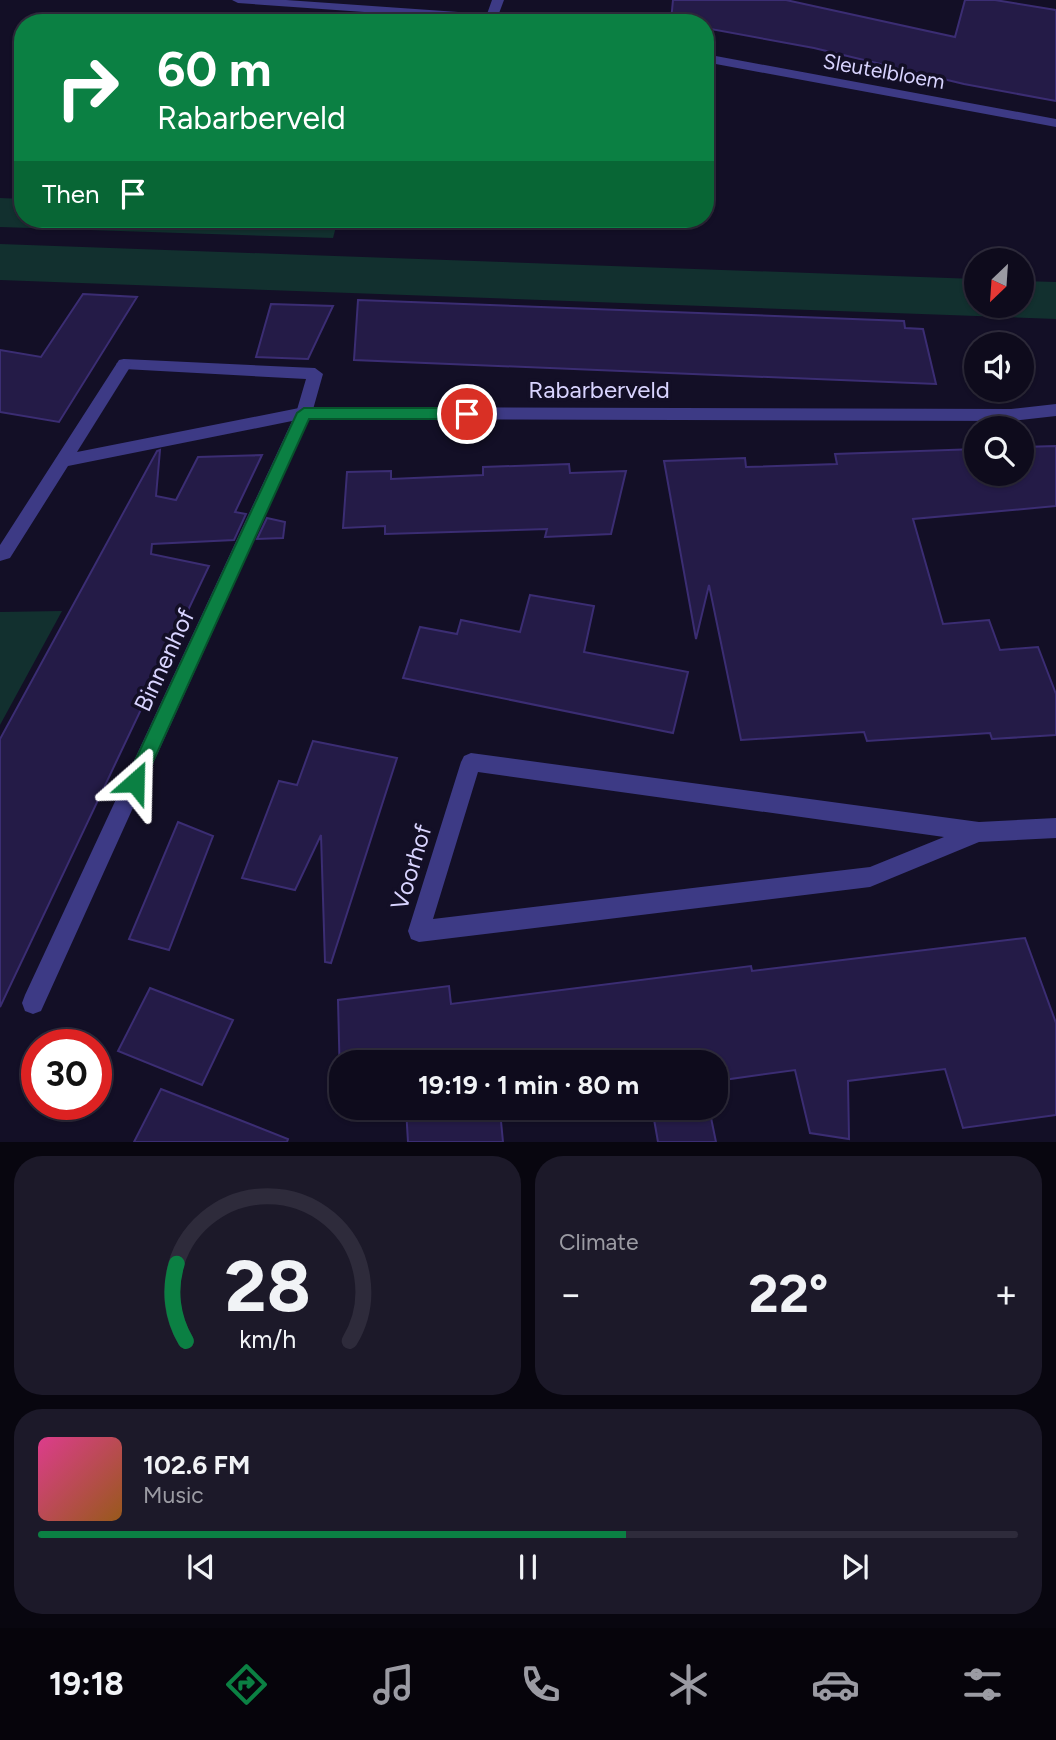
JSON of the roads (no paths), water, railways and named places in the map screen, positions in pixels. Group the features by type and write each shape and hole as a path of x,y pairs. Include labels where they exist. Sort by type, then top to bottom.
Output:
{"street":[{"path":"238,0 403,14"},
{"path":"371,0 403,14"},
{"name":"Sleutelbloem","path":"714,60 1056,123"},
{"name":"Binnenhof","path":"33,1003 304,413 315,374 124,363 62,461"},
{"name":"Rabarberveld","path":"62,461 304,413 1011,415 1056,410"},
{"path":"0,554 4,553 62,461"},
{"name":"Voorhof","path":"978,832 870,877 419,932 471,762 978,832 1056,828"}]}
